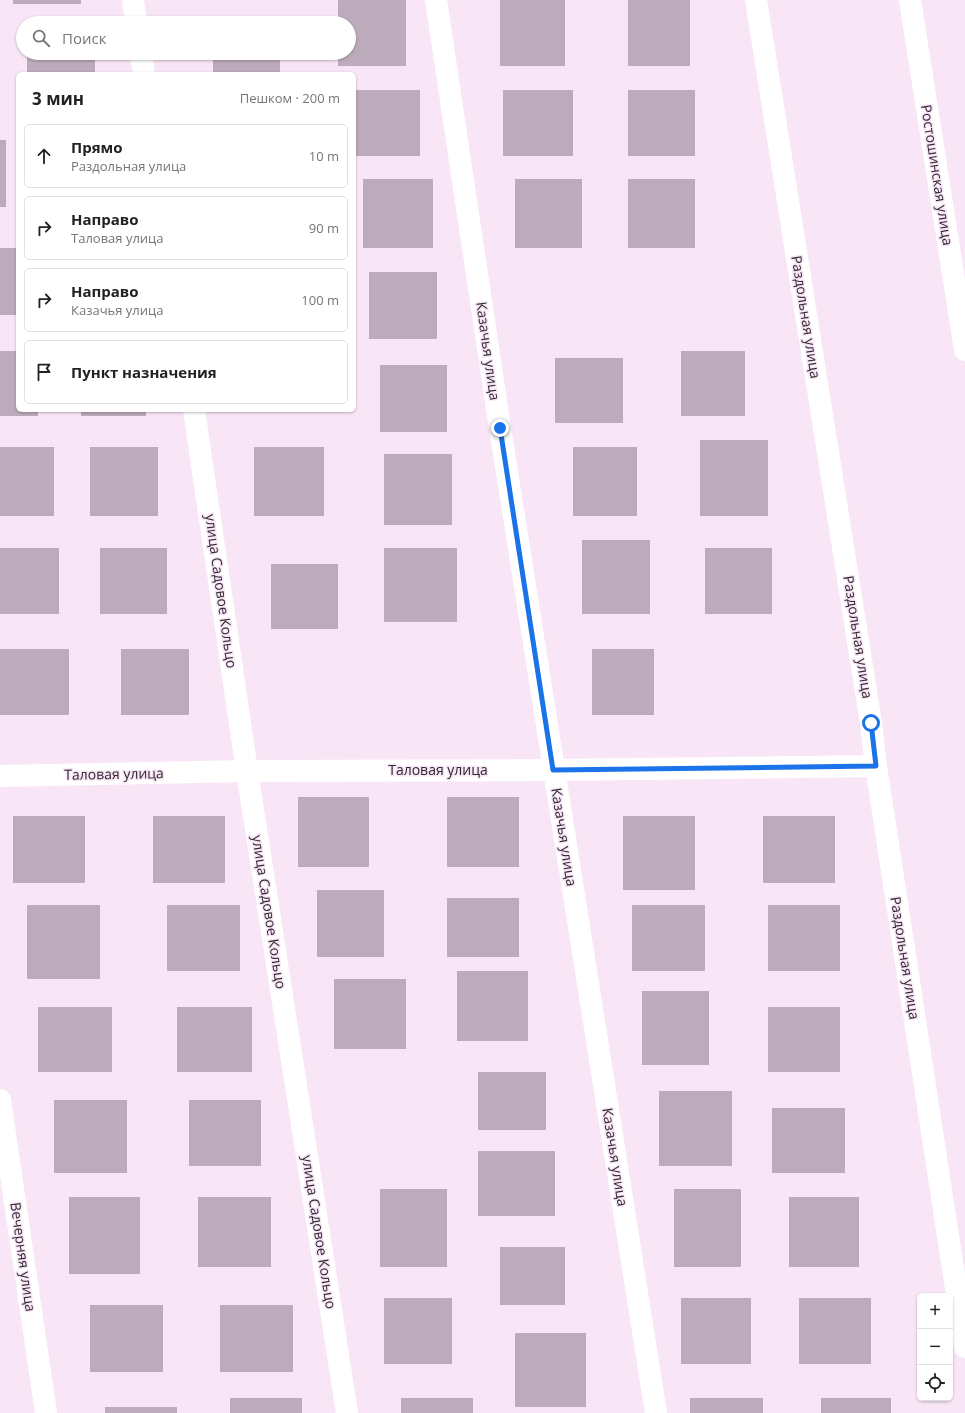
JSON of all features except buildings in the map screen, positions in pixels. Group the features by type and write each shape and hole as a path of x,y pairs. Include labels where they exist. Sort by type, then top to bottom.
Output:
{"street":[{"path":"133,0 135,16"},
{"name":"Казачья улица","path":"436,0 553,770 656,1413"},
{"name":"Раздольная улица","path":"756,0 871,723 876,766 965,1347"},
{"name":"Ростошинская улица","path":"910,0 965,350"},
{"path":"142,60 144,72"},
{"name":"улица Садовое Кольцо","path":"194,412 247,771 347,1413"},
{"name":"Таловая улица","path":"0,776 247,771 553,770 876,766"},
{"name":"Вечерняя улица","path":"0,1100 46,1413"}],"route":[{"path":"500,428 553,770 876,766 871,723"}]}
